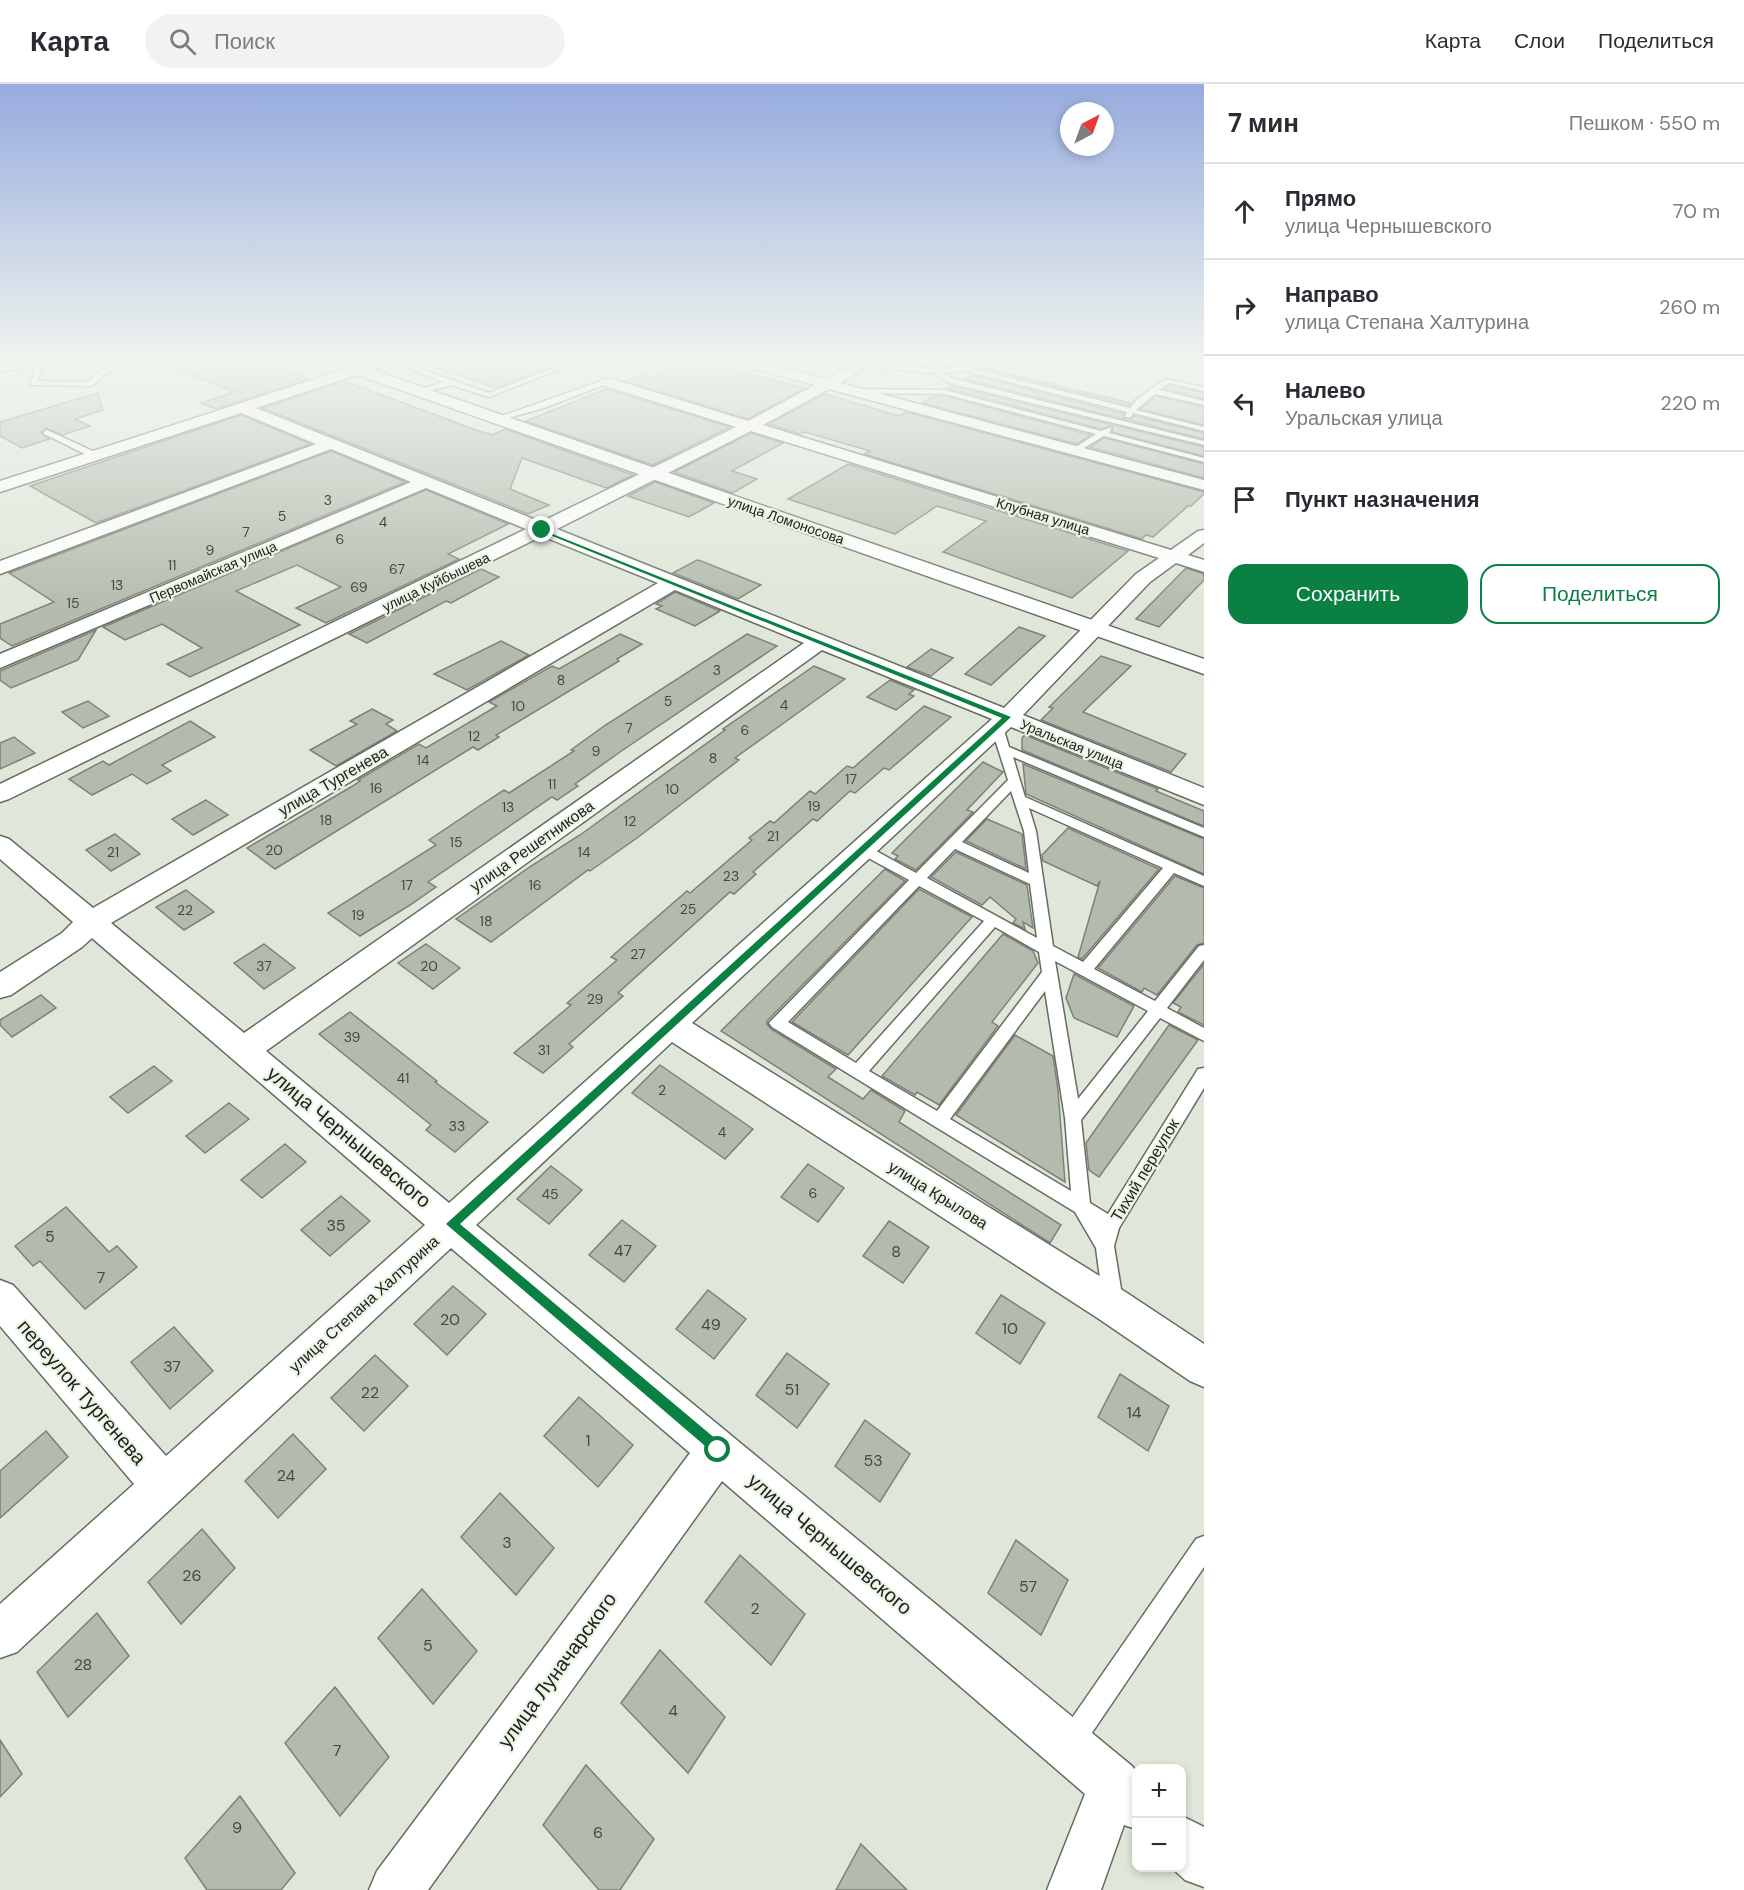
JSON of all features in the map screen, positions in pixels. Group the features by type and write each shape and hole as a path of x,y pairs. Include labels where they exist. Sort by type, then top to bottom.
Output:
{"street":[{"path":"2,484 121,446"},
{"path":"0,568 324,446"},
{"name":"Уральская улица","path":"336,446 819,642 1003,731 1204,797"},
{"name":"улица Ломоносова","path":"575,446 1204,667"},
{"name":"улица Куйбышева","path":"0,794 709,446"},
{"name":"Клубная улица","path":"815,446 1204,566"},
{"path":"1063,446 1204,485"},
{"name":"Первомайская улица","path":"0,662 426,482"},
{"name":"улица Степана Халтурина","path":"0,1635 864,850 1003,731 1143,578 1204,535"},
{"name":"улица Тургенева","path":"0,987 72,940 91,922 673,583"},
{"name":"улица Решетникова","path":"245,1049 819,642"},
{"name":"улица Чернышевского","path":"0,845 245,1049 1125,1794"},
{"name":"улица Крылова","path":"670,1025 1113,1306 1204,1367"},
{"name":"переулок Тургенева","path":"0,1298 164,1486"},
{"name":"улица Луначарского","path":"396,1890 718,1450"},
{"path":"1074,1890 1125,1794"},
{"path":"1186,1845 1204,1861"}],"lane":[{"path":"76,446 94,455"},
{"path":"1077,450 1083,446"},
{"path":"1155,446 1204,459"},
{"path":"1003,731 1013,782 1030,831 1073,1118 1081,1207 1105,1246"},
{"path":"1003,731 1204,833"},
{"path":"1013,782 777,1023 1112,1224"},
{"path":"1018,798 1204,881"},
{"path":"954,843 1037,882"},
{"path":"864,850 1204,1035"},
{"path":"1084,970 1172,867"},
{"path":"858,1072 993,920"},
{"path":"1073,1118 1204,950"},
{"path":"939,1121 1050,973"},
{"name":"Тихий переулок","path":"1113,1306 1105,1246 1112,1224 1204,1074"},
{"path":"1068,1746 1204,1547"}],"building":[{"path":"148,446 304,446 96,523 30,486"},
{"path":"359,446 553,446 633,475 606,488 522,458 510,489 549,505 528,514"},
{"path":"599,446 691,446 653,465"},
{"path":"725,446 777,446 732,471 757,479 733,493 674,472"},
{"path":"854,446 1034,446 1204,492 1204,494 1153,537 1146,535 1142,539 864,454 870,451"},
{"path":"1136,446 1204,464 1204,478 1090,447"},
{"path":"1167,446 1204,447 1204,456"},
{"path":"331,451 405,482 12,646 0,638 0,624 54,602 9,573"},
{"path":"848,464 1128,551 1072,598 943,552 986,521 937,506 895,534 788,499"},
{"path":"655,482 714,503 689,517 628,496"},
{"path":"426,490 508,524 448,554 459,559 326,623 296,608 341,587 297,565 236,591 300,625 190,677 167,664 202,648 162,624 125,640 103,627"},
{"path":"697,560 761,585 738,599 673,573"},
{"path":"1186,568 1204,574 1204,580 1159,627 1136,619"},
{"path":"481,569 499,577 451,603 446,601 367,643 349,634"},
{"path":"675,592 720,611 695,626 656,609 662,606 656,604"},
{"path":"1019,627 1045,636 991,685 965,674"},
{"path":"96,630 78,660 11,688 0,680 0,671"},
{"path":"620,634 642,644 617,659 619,661 496,735 499,737 478,750 473,747 275,869 247,848 419,744 426,748 497,706 489,702 552,666 559,669"},
{"path":"747,634 777,646 620,752 575,784 578,786 557,800 552,797 428,882 436,887 410,905 360,936 328,913 436,845 429,840 481,805 504,790 509,793 574,751 571,750 604,726"},
{"path":"501,641 529,655 467,690 434,674"},
{"path":"931,649 953,658 931,676 907,667"},
{"path":"1101,656 1131,666 1083,712 1186,754 1171,772 1041,720 1053,708 1049,707"},
{"path":"814,666 845,679 735,758 739,760 637,838 590,871 588,870 491,942 456,919 531,866 580,835 725,730 723,729"},
{"path":"890,680 914,690 909,694 914,696 896,710 867,697"},
{"path":"88,701 109,716 83,728 62,712"},
{"path":"924,706 951,717 889,770 884,768 855,793 850,791 817,821 813,819 753,872 756,874 734,894 730,892 618,993 623,996 569,1044 573,1047 543,1073 514,1053 571,1005 567,1003 617,960 611,957 687,891 690,893 752,840 749,838 770,821 774,823 810,791 815,794 847,766 853,768"},
{"path":"372,709 393,720 386,724 397,731 336,766 310,750 357,724 350,721"},
{"path":"190,721 215,737 162,765 171,771 147,784 132,774 92,795 69,779 103,761 109,765"},
{"path":"1025,735 1158,789 1156,791 1204,811 1204,826 1022,750 1022,738"},
{"path":"14,737 35,753 0,769 0,743"},
{"path":"983,762 1003,772 967,810 973,812 916,870 895,859 898,856 892,853"},
{"path":"1023,764 1204,839 1204,874 1026,794"},
{"path":"206,800 228,815 193,835 172,819"},
{"path":"987,819 1022,834 1026,869 966,841"},
{"path":"1068,828 1159,869 1082,959 1078,957 1100,881 1097,886 1043,861 1042,855"},
{"path":"115,834 140,854 111,871 86,850"},
{"path":"956,852 1027,885 1033,928 1023,922 1025,929 1013,923 1016,919 990,897 982,905 931,877"},
{"path":"885,869 905,881 767,1021 767,1024 771,1029 836,1069 828,1077 863,1099 871,1090 905,1111 899,1122 1061,1225 1050,1243 721,1031"},
{"path":"1175,876 1204,888 1204,943 1197,945 1157,995 1144,988 1142,992 1098,968"},
{"path":"919,889 972,917 848,1055 792,1022"},
{"path":"186,890 214,912 184,930 156,907"},
{"path":"1003,934 1033,951 1038,963 992,1022 998,1026 939,1105 917,1092 915,1095 882,1076"},
{"path":"264,944 295,968 264,989 234,963"},
{"path":"426,944 460,968 433,989 398,963"},
{"path":"1204,964 1204,1025 1178,1012 1181,1007 1173,1003"},
{"path":"1074,974 1134,1006 1117,1037 1074,1018 1066,998"},
{"path":"41,995 56,1008 12,1037 0,1025 0,1020"},
{"path":"350,1012 488,1122 455,1152 426,1130 431,1125 319,1034"},
{"path":"1169,1025 1198,1040 1099,1177 1089,1170 1086,1143"},
{"path":"1015,1035 1053,1056 1065,1182 956,1115"},
{"path":"660,1065 753,1129 725,1159 632,1093"},
{"path":"154,1066 172,1081 128,1113 110,1097"},
{"path":"229,1103 249,1119 205,1153 186,1136"},
{"path":"285,1144 306,1162 262,1198 241,1180"},
{"path":"808,1164 844,1188 818,1222 781,1197"},
{"path":"551,1166 582,1190 549,1224 517,1199"},
{"path":"341,1196 370,1221 330,1256 301,1230"},
{"path":"66,1207 109,1252 117,1246 137,1267 85,1309 40,1261 33,1266 15,1246"},
{"path":"622,1220 656,1246 624,1282 589,1255"},
{"path":"889,1221 929,1247 903,1283 863,1256"},
{"path":"453,1286 486,1314 447,1355 414,1324"},
{"path":"708,1290 746,1319 714,1359 676,1329"},
{"path":"1001,1295 1045,1323 1020,1364 976,1333"},
{"path":"174,1327 213,1371 170,1409 131,1362"},
{"path":"787,1353 829,1384 797,1428 756,1395"},
{"path":"375,1355 408,1386 364,1431 331,1398"},
{"path":"1120,1374 1169,1406 1148,1451 1098,1417"},
{"path":"579,1397 633,1445 598,1487 544,1436"},
{"path":"865,1420 910,1454 880,1502 835,1466"},
{"path":"46,1431 68,1457 0,1518 0,1471"},
{"path":"293,1434 326,1469 278,1518 245,1481"},
{"path":"500,1493 554,1548 516,1595 461,1537"},
{"path":"202,1529 235,1568 181,1624 148,1582"},
{"path":"1016,1540 1068,1580 1041,1635 988,1593"},
{"path":"740,1555 805,1614 771,1665 705,1602"},
{"path":"422,1589 477,1651 433,1704 378,1638"},
{"path":"97,1613 129,1656 68,1717 37,1672"},
{"path":"660,1650 725,1717 688,1773 621,1703"},
{"path":"335,1687 389,1757 340,1816 285,1743"},
{"path":"0,1740 22,1774 0,1797"},
{"path":"586,1765 654,1839 620,1890 599,1890 543,1825"},
{"path":"240,1796 295,1873 281,1890 207,1890 185,1858"},
{"path":"861,1844 907,1890 836,1890"}],"route":[{"path":"542,530 1007,717 452,1224 718,1450"}]}
